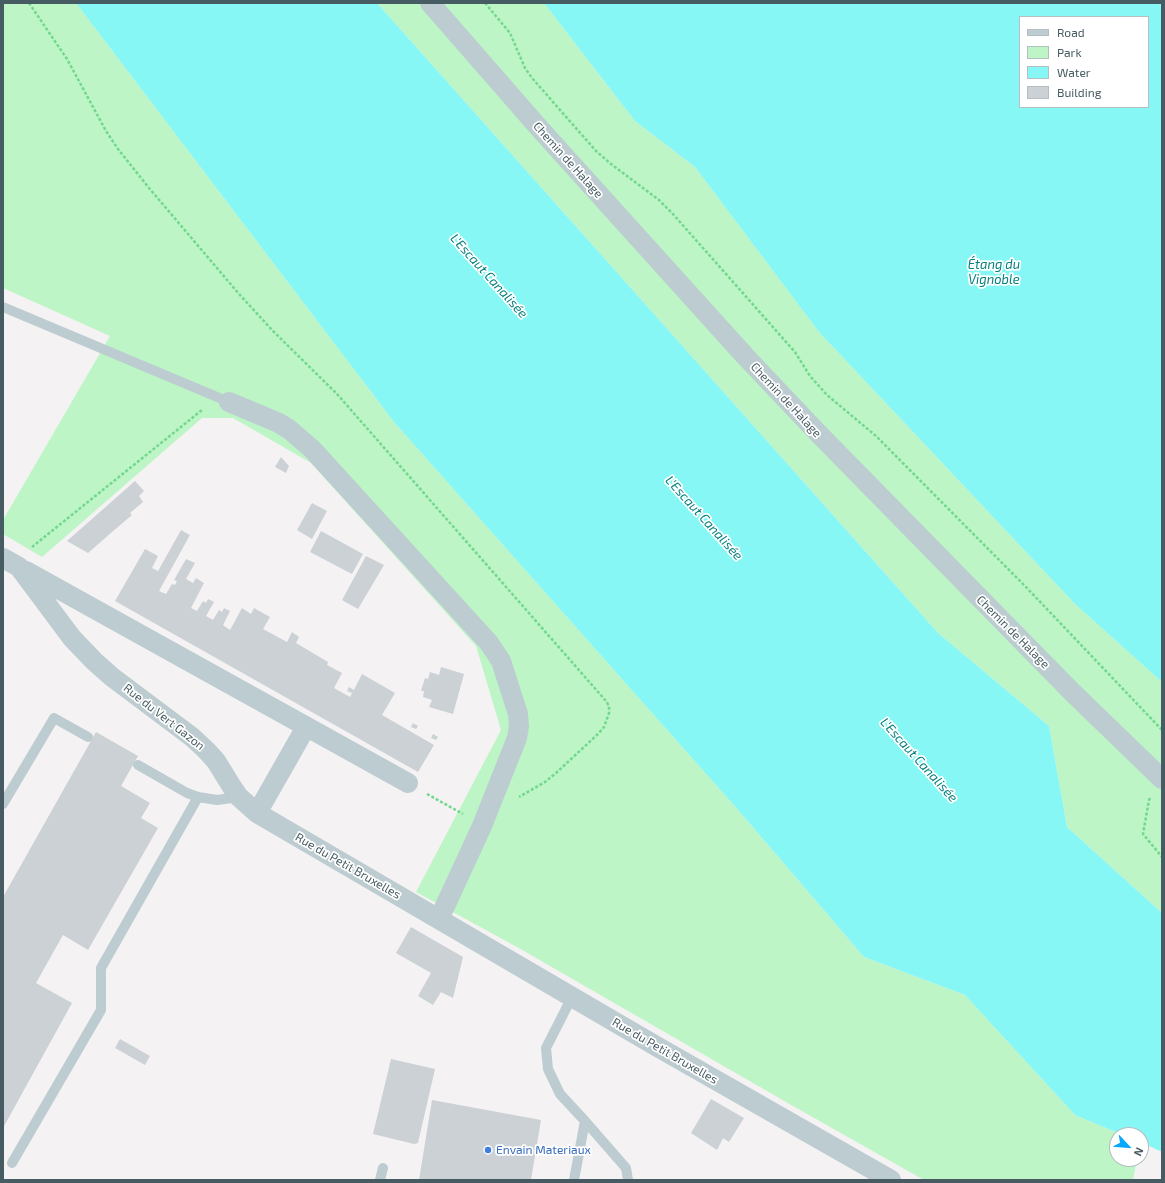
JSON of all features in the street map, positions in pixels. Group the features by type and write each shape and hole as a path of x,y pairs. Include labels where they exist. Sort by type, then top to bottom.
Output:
{"street":[{"name":"Chemin de Halage","path":"430,3 550,141 735,345 816,431 1072,692 1158,787"},
{"path":"230,402 280,423 312,449 496,652 508,679 518,714 519,726 517,738 513,752 482,826 440,919"},
{"path":"9,561 408,783"},
{"name":"Rue du Vert Gazon","path":"9,561 72,638 94,661 112,677 192,737 206,750 216,761 239,797 257,813"},
{"path":"257,813 306,727"},
{"name":"Rue du Petit Bruxelles","path":"257,813 572,997 891,1180"}],"lane":[{"path":"3,307 230,402"},
{"path":"3,804 54,718 88,737"},
{"path":"138,765 198,797 217,800 239,797"},
{"path":"12,1163 101,1010 101,968 198,797"},
{"path":"572,997 546,1048 548,1069 560,1094 626,1168 628,1180"},
{"path":"574,1180 585,1121"},
{"path":"380,1180 383,1168"}],"path":[{"path":"29,3 67,59 106,131 118,149 149,188 239,294 347,406 606,701 609,706 608,717 604,727 598,734 545,782 517,798"},
{"path":"485,3 510,33 525,68 532,78 596,151 610,164 659,200 672,213 795,352 810,376 827,395 876,436 1025,586 1162,730"},
{"path":"9,561 33,546 205,408 230,402"},
{"path":"408,783 482,826"},
{"path":"1158,787 1149,800 1143,834 1156,852 1162,857"}],"green space":[{"path":"3,3 76,3 394,422 739,811 864,957 965,995 1075,1115 1109,1129 1109,1167 1135,1167 1133,1180 924,1180 517,947 416,892 501,730 476,646 311,463 233,418 202,418 42,557 3,534 3,520 110,336 3,288"},
{"path":"377,3 544,3 635,121 695,167 819,332 1075,604 1162,682 1162,913 1067,827 1049,726 938,633"}],"water":[{"name":"L'Escaut Canalisée","path":"76,3 377,3 938,633 1049,726 1067,827 1162,913 1162,1152 1149,1146 1149,1127 1109,1127 1109,1129 1075,1115 965,995 864,957 739,811 394,422"},
{"name":"Étang du Vignoble","path":"544,3 1162,3 1162,682 1075,604 819,332 695,167 635,121"}],"building":[{"path":"281,457 289,466 286,473 275,467"},
{"path":"135,481 144,491 139,496 143,502 130,513 132,515 88,553 67,541"},
{"path":"312,503 327,511 312,539 297,530"},
{"path":"181,530 190,535 159,591 166,594 172,584 175,585 177,581 174,580 186,559 195,563 186,579 193,583 196,578 204,583 191,608 197,611 203,601 206,603 208,599 214,602 206,616 213,620 219,610 222,612 224,608 230,611 223,625 230,630 242,608 251,614 254,608 270,617 263,629 287,642 292,632 299,637 296,643 328,662 327,665 342,673 334,688 350,697 352,693 347,691 349,687 354,690 362,674 395,693 382,715 434,745 418,772 115,601 145,549 158,556 152,568 158,571"},
{"path":"321,531 363,554 352,574 310,552"},
{"path":"366,556 384,565 358,609 342,600"},
{"path":"441,667 464,674 453,714 429,707 432,700 423,697 424,691 421,691 425,678 428,679 430,672 439,675"},
{"path":"413,723 418,726 416,729 411,727"},
{"path":"96,732 138,756 121,786 150,803 141,818 158,828 88,950 63,935 36,983 72,1003 3,1128 3,897"},
{"path":"433,734 438,737 436,740 431,738"},
{"path":"411,927 463,957 453,998 441,992 433,1005 418,996 431,973 396,953"},
{"path":"120,1039 150,1056 145,1065 115,1048"},
{"path":"391,1059 435,1069 418,1143 414,1144 373,1134"},
{"path":"711,1099 744,1118 729,1142 723,1138 717,1150 691,1133"},
{"name":"Envain Materiaux","path":"432,1100 541,1120 531,1180 419,1180"}],"place":[{"name":"Envain Materiaux","path":"488,1150"}]}
